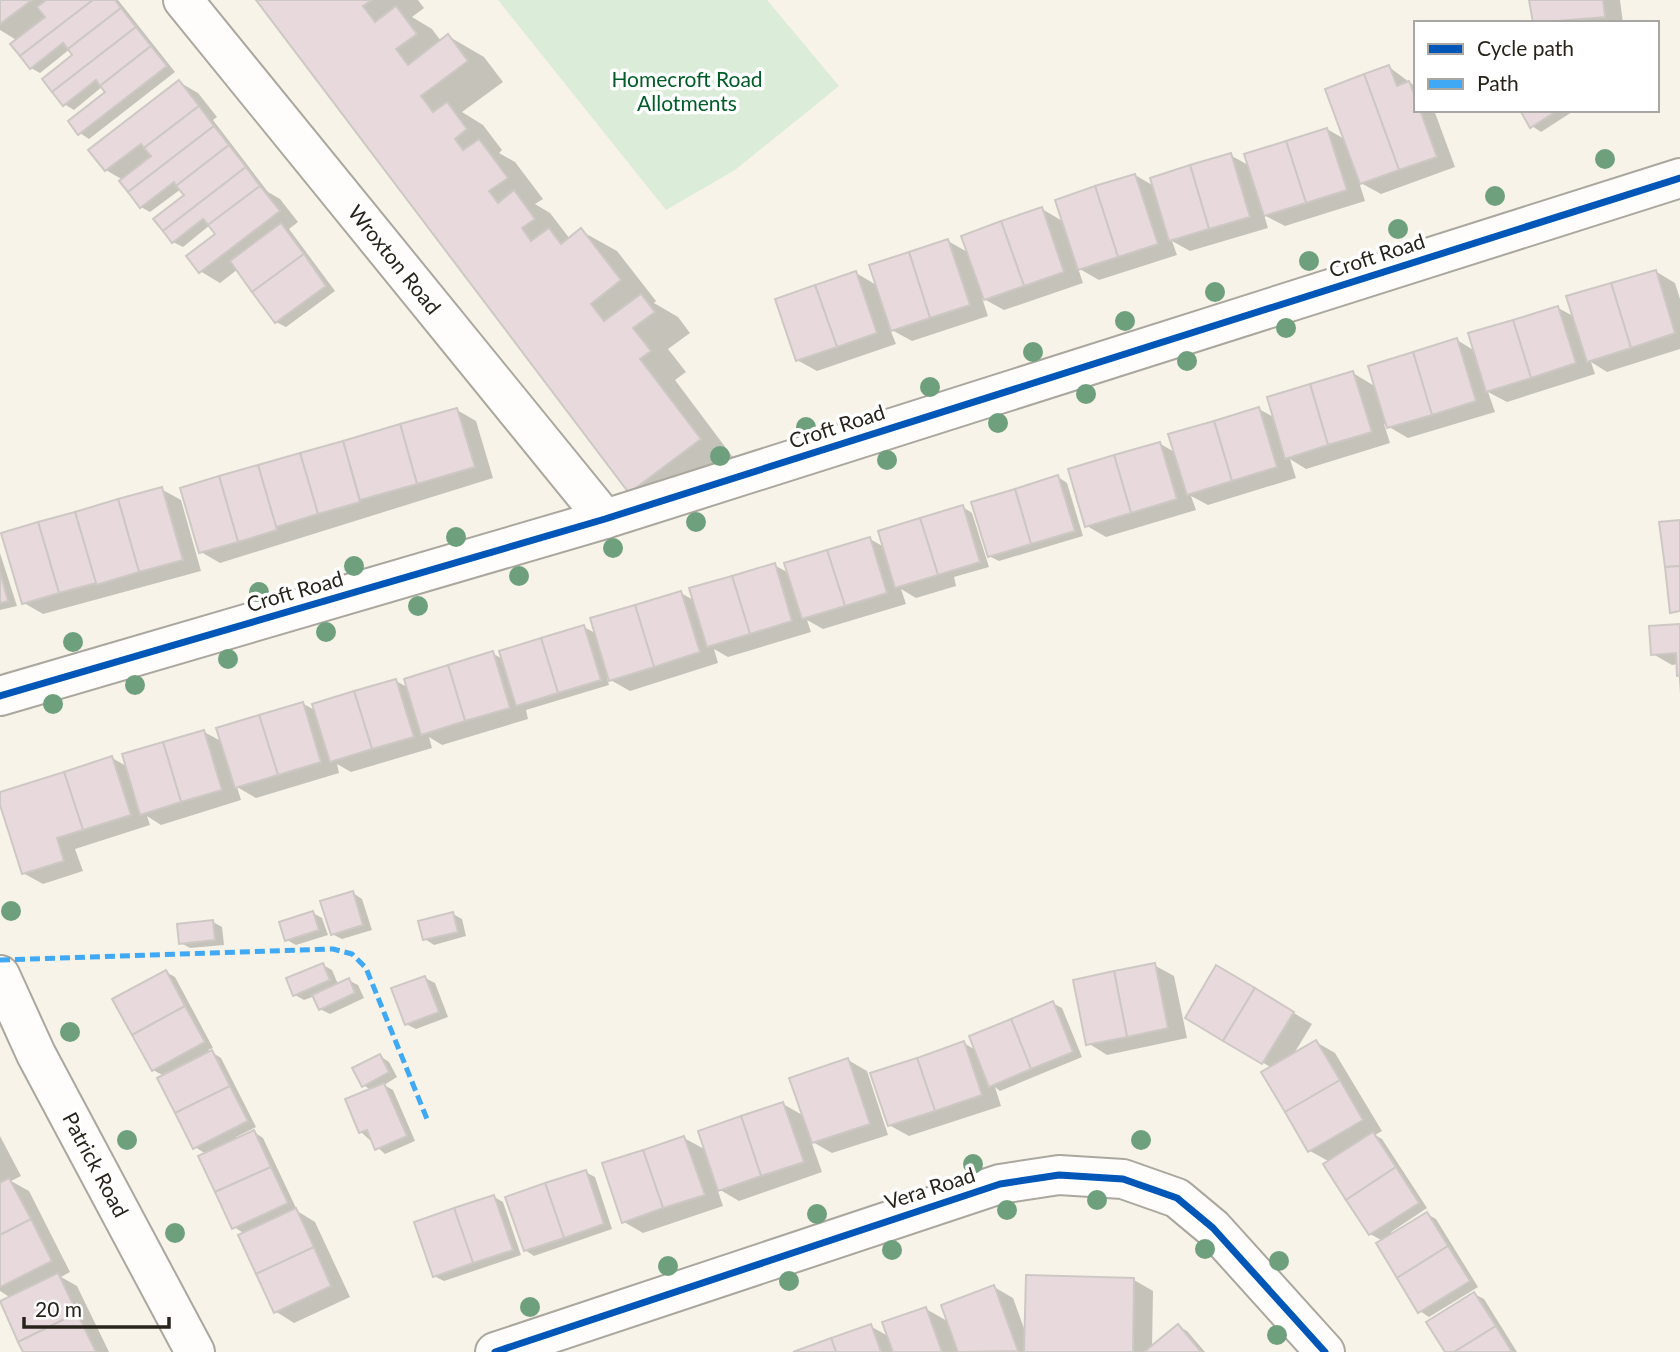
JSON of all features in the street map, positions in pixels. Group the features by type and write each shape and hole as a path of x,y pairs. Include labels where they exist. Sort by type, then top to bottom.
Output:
{"street":[{"name":"Wroxton Road","path":"183,0 606,519"},
{"name":"Croft Road","path":"0,696 606,519 1680,178"},
{"name":"Patrick Road","path":"0,975 36,1054 195,1352"},
{"name":"Vera Road","path":"495,1352 1000,1184 1059,1175 1123,1179 1177,1198 1213,1228 1325,1352"}],"green space":[{"name":"Homecroft Road Allotments","path":"498,0 767,0 839,86 735,170 666,210"}],"building":[{"path":"0,0 32,0 0,24"},
{"path":"46,0 93,0 20,56 10,44 45,17 37,7"},
{"path":"93,0 115,0 121,8 68,49 63,43 30,69 20,56"},
{"path":"256,0 372,0 363,6 375,22 396,6 417,34 396,49 408,65 448,34 468,61 421,96 433,112 447,102 467,129 455,139 463,150 479,139 508,178 489,191 498,203 514,190 535,219 522,228 531,241 549,228 561,244 581,228 621,280 591,304 604,321 641,294 655,312 633,328 651,351 640,359 701,439 629,493"},
{"path":"1529,0 1603,0 1605,17 1533,21"},
{"path":"121,8 136,27 52,92 42,79 72,55 68,49"},
{"path":"136,27 151,46 100,86 96,80 63,106 52,92"},
{"path":"151,46 167,66 78,135 68,121 105,92 100,86"},
{"path":"1389,65 1397,86 1409,81 1414,94 1414,112 1421,112 1437,157 1399,170 1364,74"},
{"path":"1364,74 1399,170 1360,184 1325,89"},
{"path":"179,80 199,106 144,148 141,144 105,171 88,150"},
{"path":"199,106 214,126 128,192 119,181 151,156 144,148"},
{"path":"1521,112 1555,112 1530,128"},
{"path":"214,126 229,145 176,186 174,182 140,208 128,192"},
{"path":"1327,128 1347,190 1306,203 1286,141"},
{"path":"1286,141 1306,203 1264,216 1244,154"},
{"path":"229,145 246,167 163,231 153,219 184,195 176,186"},
{"path":"1231,153 1250,217 1209,229 1190,165"},
{"path":"1190,165 1209,229 1169,241 1150,178"},
{"path":"246,167 260,186 208,225 203,219 172,243 163,231"},
{"path":"1135,174 1158,244 1118,257 1095,186"},
{"path":"260,186 280,211 199,273 186,256 215,234 208,225"},
{"path":"1095,186 1118,257 1078,270 1055,200"},
{"path":"1042,207 1064,272 1024,286 1001,221"},
{"path":"1001,221 1024,286 984,300 961,236"},
{"path":"281,223 304,254 252,292 230,261"},
{"path":"948,239 970,305 930,318 909,252"},
{"path":"909,252 930,318 891,331 869,265"},
{"path":"304,254 326,286 275,323 252,292"},
{"path":"1656,270 1675,333 1631,348 1611,283"},
{"path":"856,271 877,333 837,347 815,285"},
{"path":"1611,283 1631,348 1587,362 1566,296"},
{"path":"815,285 837,347 796,361 775,299"},
{"path":"1558,306 1576,363 1531,378 1513,320"},
{"path":"1513,320 1531,378 1486,392 1468,333"},
{"path":"1457,338 1476,401 1432,415 1413,352"},
{"path":"1413,352 1432,415 1387,428 1368,366"},
{"path":"1353,371 1372,432 1328,445 1310,384"},
{"path":"1310,384 1328,445 1285,459 1267,397"},
{"path":"1259,407 1277,467 1232,481 1214,421"},
{"path":"457,408 475,467 417,484 400,424"},
{"path":"1214,421 1232,481 1187,495 1168,434"},
{"path":"400,424 417,484 360,500 343,441"},
{"path":"343,441 360,502 318,514 300,453"},
{"path":"1160,442 1177,499 1131,513 1114,455"},
{"path":"300,453 318,514 276,527 258,465"},
{"path":"1114,455 1131,513 1085,527 1068,469"},
{"path":"258,465 277,530 238,542 219,476"},
{"path":"1058,475 1075,531 1031,544 1015,489"},
{"path":"219,476 238,542 199,553 180,488"},
{"path":"162,487 183,560 139,572 118,499"},
{"path":"1015,489 1031,544 988,557 971,502"},
{"path":"118,499 139,572 96,585 75,512"},
{"path":"963,505 980,562 938,575 920,518"},
{"path":"75,512 96,583 59,593 38,522"},
{"path":"920,518 938,575 895,588 878,531"},
{"path":"1680,520 1680,566 1665,567 1659,522"},
{"path":"38,522 59,593 22,604 1,533"},
{"path":"870,537 887,593 845,606 827,550"},
{"path":"827,550 845,606 802,619 784,563"},
{"path":"775,563 792,621 750,634 732,576"},
{"path":"1680,566 1680,611 1670,613 1665,567"},
{"path":"0,572 8,601 0,603"},
{"path":"732,576 750,634 707,647 689,588"},
{"path":"681,591 700,652 654,667 635,605"},
{"path":"635,605 654,667 609,681 590,618"},
{"path":"1680,624 1680,675 1677,676 1676,653 1651,655 1649,626"},
{"path":"584,625 601,680 558,693 541,638"},
{"path":"541,638 558,693 516,706 499,651"},
{"path":"493,651 510,708 465,721 448,665"},
{"path":"448,665 465,721 421,735 404,679"},
{"path":"396,679 414,737 372,749 354,691"},
{"path":"354,691 372,749 330,762 312,704"},
{"path":"303,702 321,762 278,775 259,715"},
{"path":"259,715 278,775 235,788 216,728"},
{"path":"204,730 222,790 181,802 163,742"},
{"path":"163,742 181,802 140,815 122,754"},
{"path":"112,756 131,815 83,830 64,772"},
{"path":"64,772 83,830 57,838 64,861 22,874 0,805 0,792"},
{"path":"353,891 363,925 331,935 320,901"},
{"path":"313,911 319,930 285,941 279,922"},
{"path":"453,912 458,932 423,940 418,921"},
{"path":"213,920 215,940 179,944 177,924"},
{"path":"323,963 330,980 293,996 286,978"},
{"path":"1155,963 1168,1028 1127,1037 1114,971"},
{"path":"1216,965 1255,988 1223,1041 1185,1018"},
{"path":"166,970 185,1006 132,1035 112,999"},
{"path":"1114,971 1127,1037 1086,1045 1073,980"},
{"path":"425,976 439,1012 405,1025 391,988"},
{"path":"349,978 355,993 319,1010 312,995"},
{"path":"1255,988 1294,1012 1262,1064 1223,1041"},
{"path":"1053,1001 1073,1052 1031,1069 1011,1019"},
{"path":"185,1006 205,1042 152,1071 132,1035"},
{"path":"1011,1019 1031,1069 989,1087 969,1036"},
{"path":"1316,1040 1340,1080 1285,1112 1261,1072"},
{"path":"964,1041 982,1095 935,1111 917,1058"},
{"path":"212,1050 230,1086 175,1113 157,1078"},
{"path":"380,1054 389,1072 362,1087 352,1068"},
{"path":"848,1058 870,1124 812,1143 789,1078"},
{"path":"917,1058 935,1111 888,1126 870,1073"},
{"path":"1340,1080 1363,1120 1308,1152 1285,1112"},
{"path":"384,1083 407,1136 375,1150 367,1130 359,1133 345,1099"},
{"path":"230,1086 248,1121 193,1149 175,1113"},
{"path":"783,1102 804,1162 761,1176 741,1116"},
{"path":"741,1116 761,1176 718,1191 698,1131"},
{"path":"254,1130 271,1167 215,1192 198,1156"},
{"path":"1373,1132 1396,1167 1346,1200 1323,1164"},
{"path":"684,1136 705,1195 663,1208 643,1150"},
{"path":"643,1150 663,1208 622,1223 602,1163"},
{"path":"271,1167 288,1203 232,1229 215,1192"},
{"path":"1396,1167 1419,1203 1369,1235 1346,1200"},
{"path":"586,1170 604,1224 564,1238 545,1183"},
{"path":"9,1178 31,1219 0,1235 0,1183"},
{"path":"545,1183 564,1238 524,1251 505,1197"},
{"path":"494,1195 513,1250 473,1263 454,1208"},
{"path":"296,1208 314,1247 256,1274 238,1235"},
{"path":"454,1208 473,1263 433,1277 414,1222"},
{"path":"1427,1212 1448,1246 1397,1278 1376,1243"},
{"path":"31,1219 52,1261 0,1287 0,1235"},
{"path":"1448,1246 1470,1281 1418,1313 1397,1278"},
{"path":"314,1247 331,1286 274,1313 256,1274"},
{"path":"58,1273 77,1313 18,1342 0,1301"},
{"path":"1026,1275 1134,1278 1133,1352 1024,1352"},
{"path":"994,1285 1018,1351 958,1352 941,1305"},
{"path":"1474,1292 1496,1326 1454,1352 1445,1352 1426,1322"},
{"path":"926,1307 942,1352 893,1352 882,1322"},
{"path":"77,1313 96,1352 23,1352 18,1342"},
{"path":"871,1324 881,1352 836,1352 831,1338"},
{"path":"1178,1324 1201,1352 1144,1352"},
{"path":"1496,1326 1512,1352 1454,1352"},
{"path":"831,1338 836,1352 793,1352"}],"marked path":[{"path":"0,960 333,949 352,954 366,968 427,1119"}],"cycle path":[{"path":"0,696 605,519 1680,178"},
{"path":"495,1352 1000,1184 1059,1175 1123,1179 1177,1198 1213,1228 1325,1352"}]}
